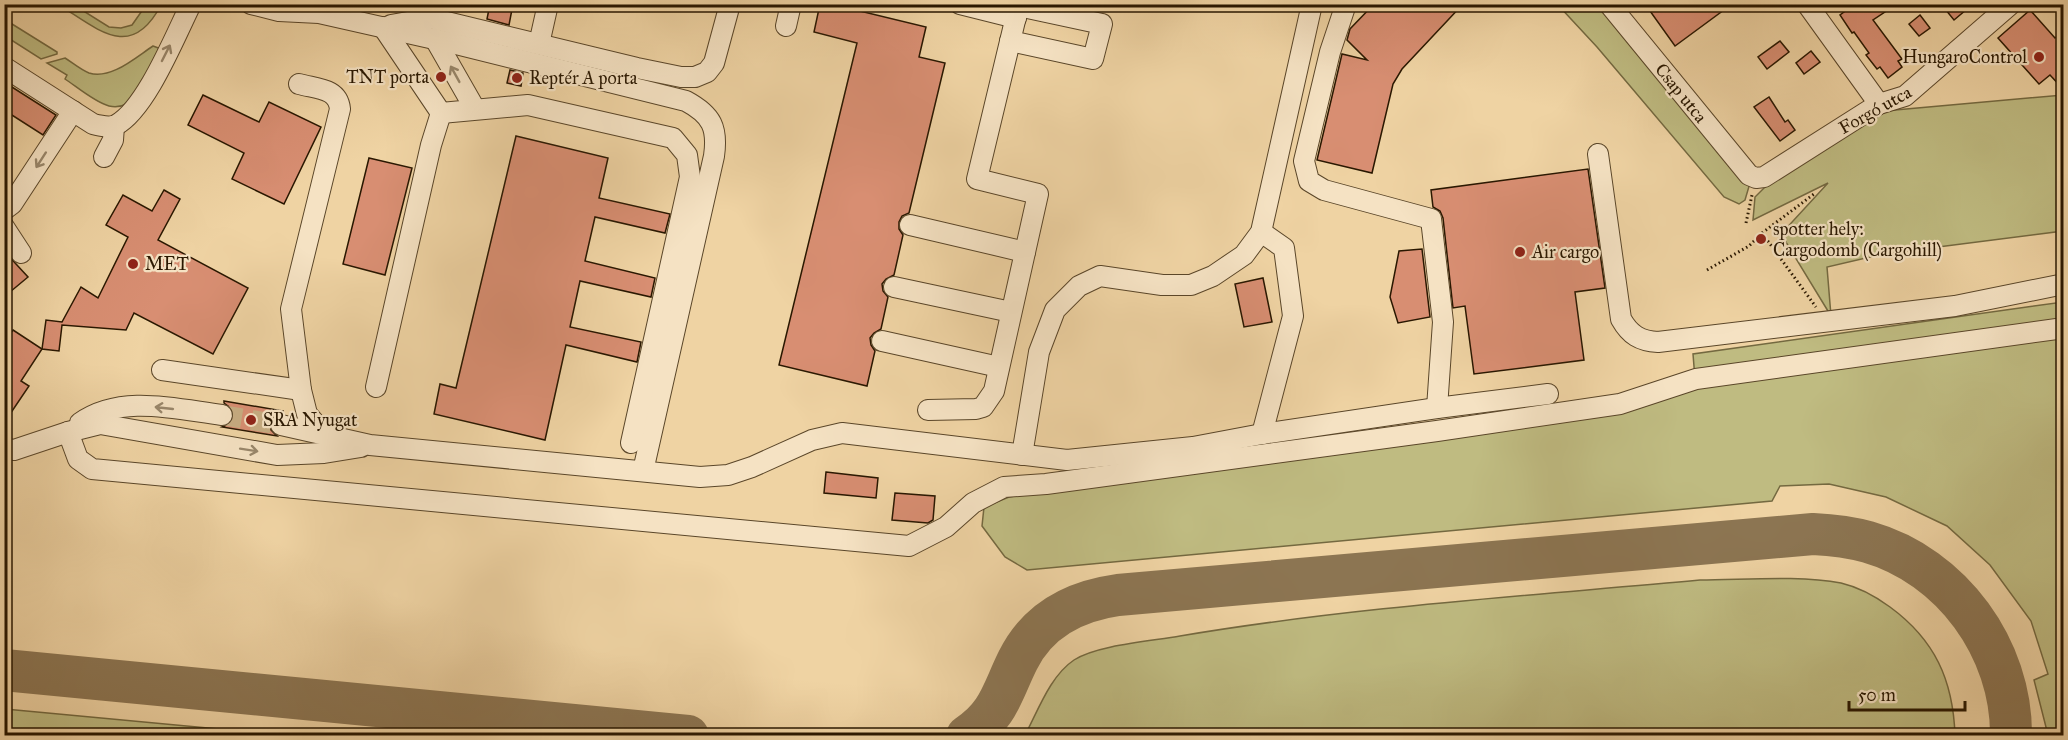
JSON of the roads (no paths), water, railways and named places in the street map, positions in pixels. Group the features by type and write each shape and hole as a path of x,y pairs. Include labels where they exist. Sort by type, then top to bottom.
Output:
{"street":[{"path":"4,67 93,124 114,126 142,101 191,4"},
{"path":"251,4 279,11 320,9 383,27 686,101 704,113 711,121 714,130 714,156 643,471"},
{"path":"539,44 548,4"},
{"path":"383,27 430,18 681,77 695,77 707,72 714,63 730,4"},
{"path":"786,26 791,4"},
{"path":"960,4 1017,9 1102,24 1094,59 1010,41"},
{"path":"1022,455 1039,352 1055,310 1079,286 1100,276 1162,285 1191,285 1213,276 1244,255 1261,232 1312,4"},
{"path":"1346,4 1330,52 1304,161 1310,180 1324,190 1431,219 1443,322 1437,408"},
{"name":"Csap utca","path":"1609,4 1749,175 1756,178"},
{"path":"1807,4 1879,104"},
{"name":"Forgó utca","path":"1756,178 1764,177 1879,104 1905,96 1914,90 2007,6"},
{"path":"928,410 976,409 983,407 990,399 994,391 1038,194 977,179 1017,9"},
{"path":"383,27 441,113"},
{"path":"435,39 475,110"},
{"path":"299,84 334,94 339,100 340,109 291,309 307,414 325,435"},
{"path":"441,113 528,105 673,138 687,155 690,177 631,443"},
{"path":"4,210 12,204 73,111"},
{"path":"376,387 431,145 441,113"},
{"path":"104,157 113,140 114,126"},
{"path":"1598,154 1621,320 1627,330 1646,341 1658,342 1955,306 2064,284"},
{"path":"910,225 1025,252"},
{"path":"4,227 21,253"},
{"path":"1261,232 1284,248 1293,316 1262,434"},
{"path":"894,286 1011,312"},
{"path":"68,432 78,459 92,469 909,546 946,527 973,503 1004,487 1046,484 1188,465 1620,404 1695,379 2064,328"},
{"path":"882,341 999,367"},
{"path":"162,370 302,390"},
{"path":"281,425 370,445 700,477 728,475 752,467 812,440 842,434 1067,460 1193,447 1262,434 1548,394"},
{"path":"68,432 99,411 125,406 140,405 222,414"},
{"path":"145,432 180,427 187,423 192,411"},
{"path":"192,411 198,431 209,444"},
{"path":"4,448 14,450 100,424 277,455 324,453 370,445"}],"tunnel":[{"path":"222,415 281,425"}],"place":[{"name":"HungaroControl","path":"2039,57"},
{"name":"TNT porta","path":"441,77"},
{"name":"Reptér A porta","path":"517,78"},
{"name":"spotter hely: Cargodomb (Cargohill)","path":"1761,239"},
{"name":"Air cargo","path":"1520,252"},
{"name":"MET","path":"133,264"},
{"name":"SRA Nyugat","path":"251,420"}]}
